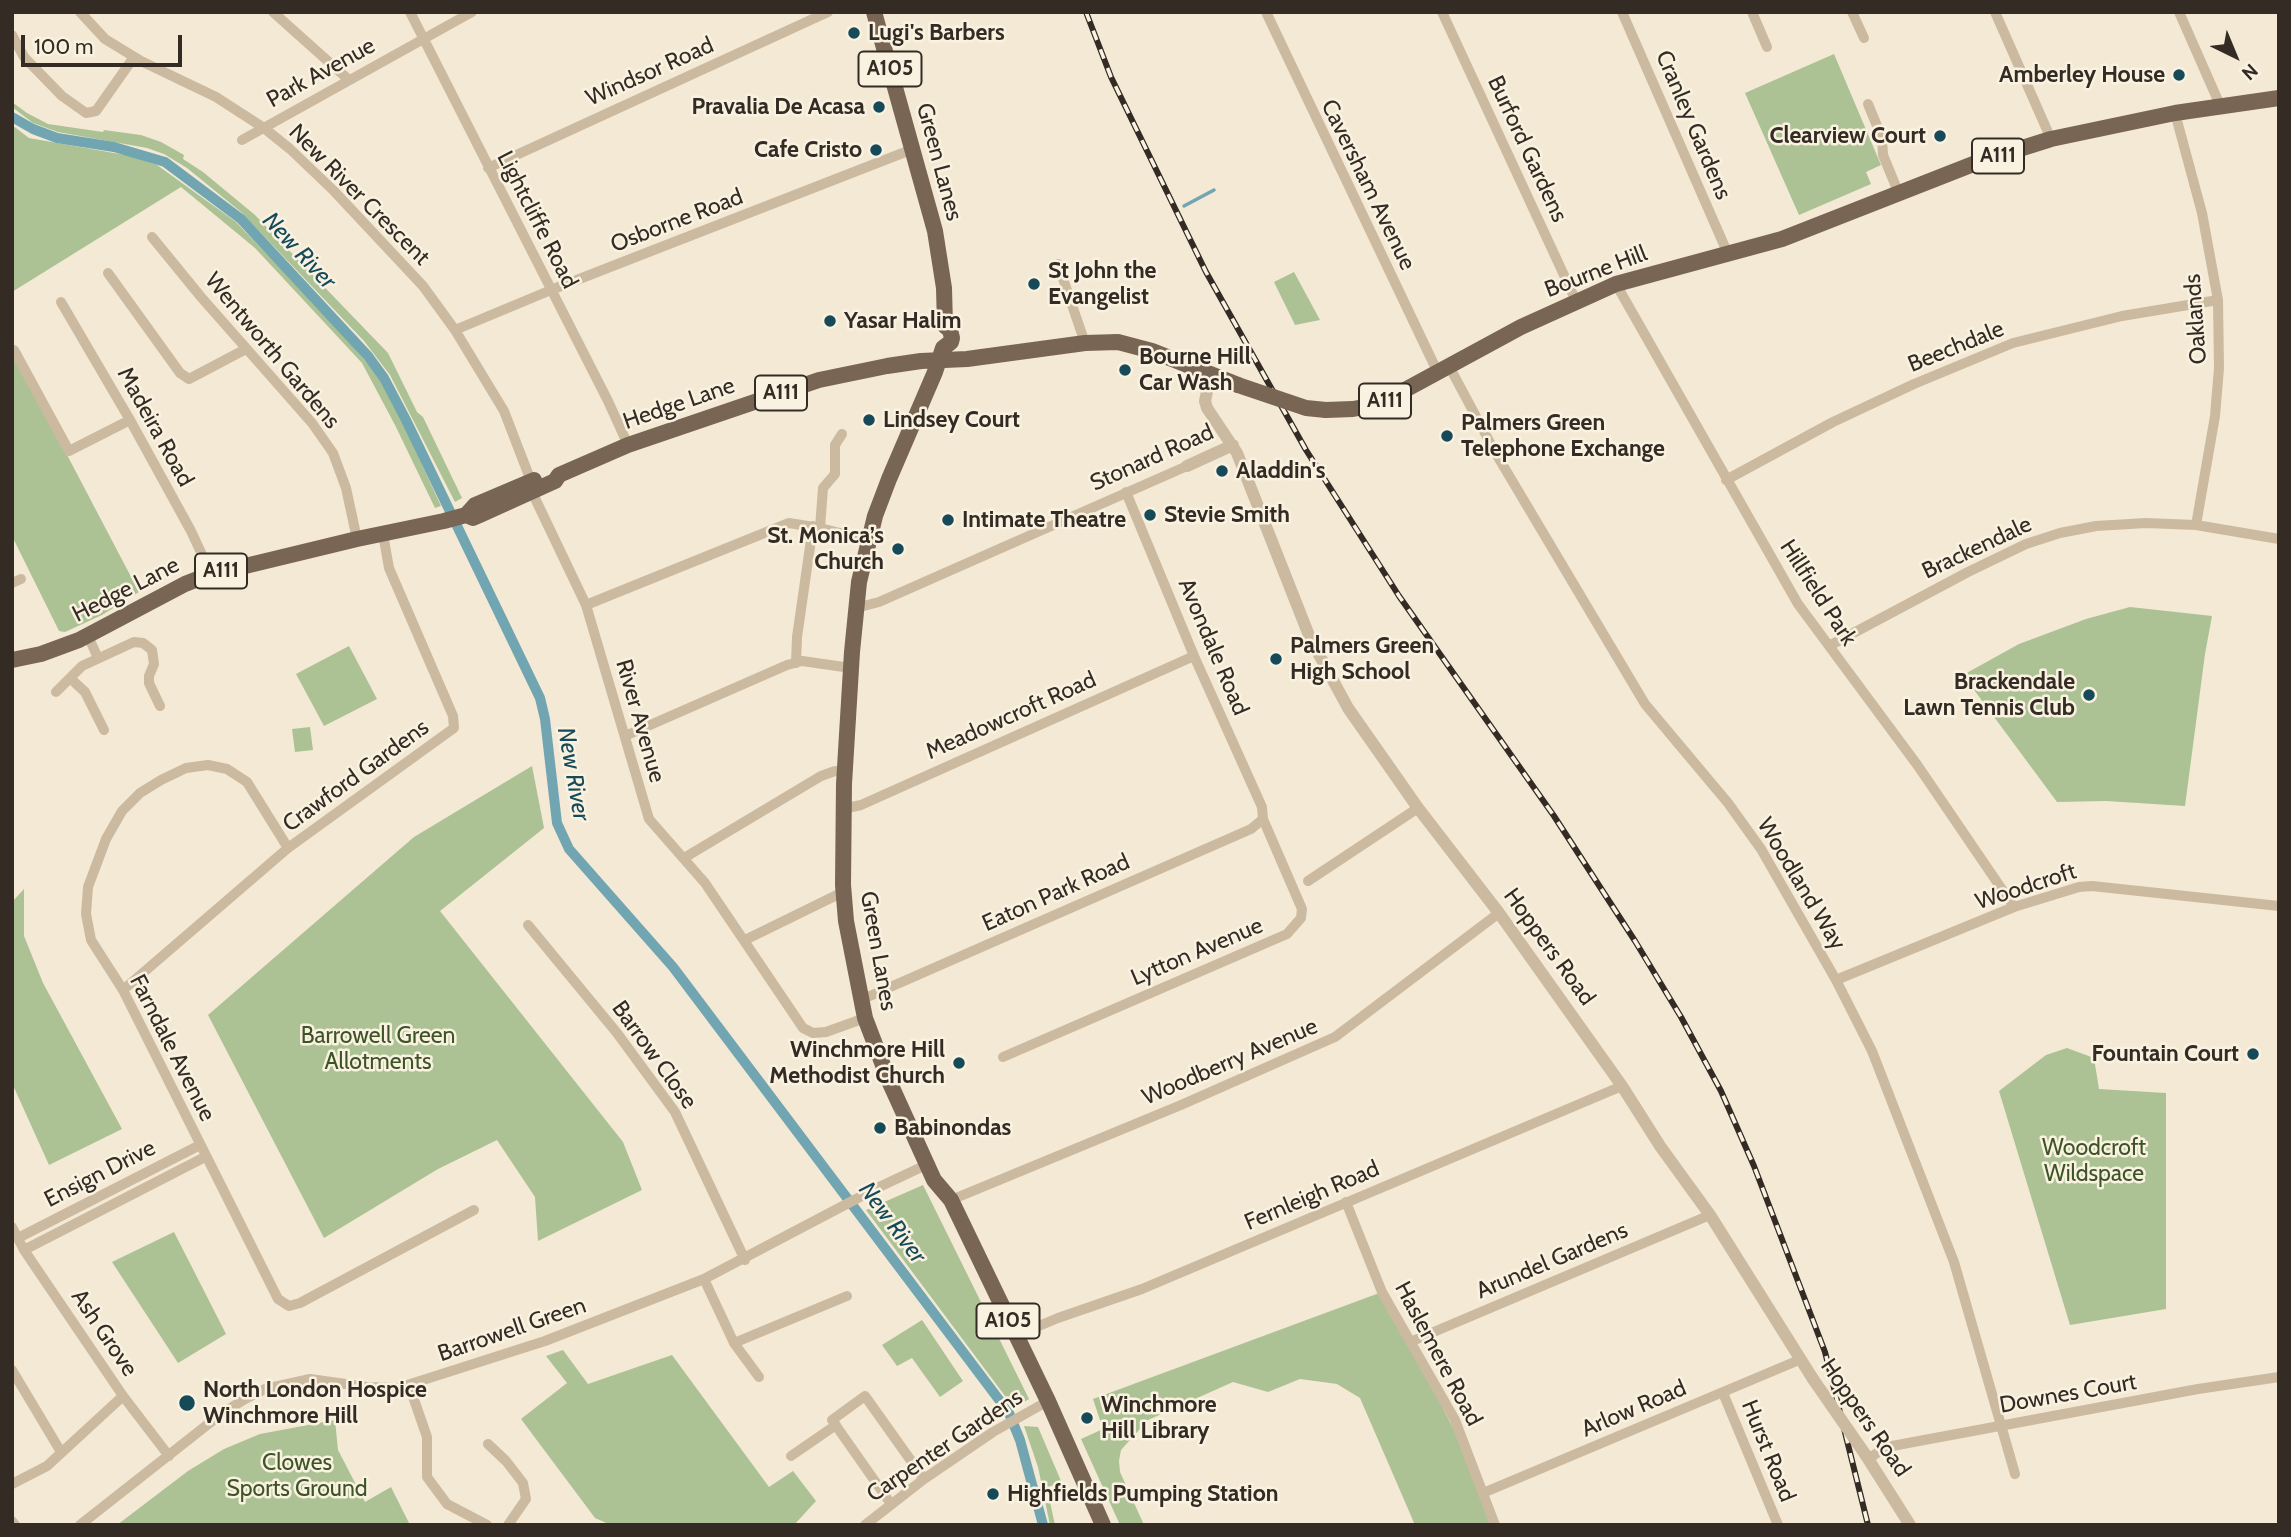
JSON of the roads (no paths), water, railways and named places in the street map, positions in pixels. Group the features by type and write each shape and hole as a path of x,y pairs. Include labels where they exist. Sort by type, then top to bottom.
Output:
{"main road":[{"name":"Green Lanes","path":"874,12 939,253 945,326 939,331 937,338 941,354 875,516 856,608 843,809 843,892 846,921 865,1018 889,1081 934,1180 951,1200 1048,1401 1103,1525"},
{"name":"Bourne Hill","path":"941,354 967,359 1085,343 1118,342 1152,351 1306,408 1353,409 1379,404 1521,327 1616,284 1671,267 1783,239 1982,161 2051,139 2175,113 2279,97"},
{"name":"Hedge Lane","path":"12,660 41,654 88,636 185,584 211,574 465,515 473,518 480,516 531,486 555,481 559,475 628,445 819,380 941,354"}],"street":[{"name":"New River Crescent","path":"80,12 105,39 134,57 216,97 264,128 290,149 392,252 423,286 455,330 504,411 531,486"},
{"path":"273,12 349,80"},
{"name":"Lightcliffe Road","path":"410,12 628,445"},
{"name":"Park Avenue","path":"242,140 472,12"},
{"name":"Windsor Road","path":"488,168 828,12"},
{"name":"Caversham Avenue","path":"1266,12 1443,370"},
{"name":"Burford Gardens","path":"1442,12 1576,301"},
{"name":"Cranley Gardens","path":"1622,12 1728,254"},
{"path":"1752,12 1767,47"},
{"path":"1852,12 1864,38"},
{"path":"1995,12 2051,139"},
{"path":"2179,12 2220,105"},
{"path":"12,35 24,57 52,87 86,113 96,111 134,57"},
{"path":"1868,104 1882,138 1883,155 1899,194"},
{"name":"Oaklands","path":"2175,113 2202,213 2218,300 2219,368 2215,416 2196,525"},
{"name":"Osborne Road","path":"455,330 913,149"},
{"name":"Wentworth Gardens","path":"152,237 312,423 333,453 346,488 357,539"},
{"path":"1058,264 1085,343"},
{"path":"108,273 180,373 188,379 246,349"},
{"name":"Hillfield Park","path":"1616,284 1783,580 1918,766 2014,907"},
{"name":"Beechdale","path":"1726,480 1833,422 1914,384 2013,343 2122,316 2218,300"},
{"name":"Madeira Road","path":"61,302 130,420 191,531 211,574"},
{"path":"14,349 69,452 130,420"},
{"name":"Woodland Way","path":"1443,370 1645,704 1728,803 1761,849 1836,980 1872,1051 1945,1237 2015,1474"},
{"name":"Hoppers Road","path":"1211,373 1205,401 1207,408 1233,445 1310,638 1354,718 1418,808 1499,913 1622,1086 1660,1146 1710,1216 1799,1360 1867,1457 1910,1525"},
{"path":"796,663 797,637 823,488 835,474 835,445 842,434"},
{"name":"Stonard Road","path":"856,608 879,602 1233,445"},
{"name":"River Avenue","path":"531,486 586,605 649,819 705,883 799,1023 808,1032 826,1031 865,1018"},
{"name":"Avondale Road","path":"1126,492 1194,656 1262,807 1263,818"},
{"path":"586,605 789,523 869,540"},
{"name":"Brackendale","path":"1829,646 1918,597 2026,544 2060,533 2096,526 2147,523 2196,525 2279,539"},
{"name":"Crawford Gardens","path":"123,990 288,848 454,728 453,716 389,568 383,534"},
{"path":"88,636 98,658"},
{"path":"56,692 82,666 134,642 143,643 152,650 154,664 149,683 160,706"},
{"name":"Meadowcroft Road","path":"843,809 862,805 1194,656"},
{"path":"625,736 796,663 815,662 851,668"},
{"path":"71,678 85,692 104,730"},
{"name":"Farndale Avenue","path":"288,848 247,782 227,769 208,765 186,768 139,793 122,811 106,839 88,887 86,914 91,940 123,990 278,1299 289,1306 300,1303 474,1210"},
{"path":"684,859 821,776 845,771"},
{"path":"1308,881 1418,808"},
{"name":"Eaton Park Road","path":"863,999 1251,829 1263,818"},
{"name":"Lytton Avenue","path":"1003,1057 1287,934 1293,929 1300,921 1301,909 1263,818"},
{"name":"Woodcroft","path":"1836,980 2014,907 2079,887 2092,886 2279,906"},
{"path":"745,940 843,892"},
{"name":"Woodberry Avenue","path":"951,1200 1181,1105 1335,1037 1499,913"},
{"name":"Barrow Close","path":"528,925 617,1033 676,1112 745,1260"},
{"name":"Fernleigh Road","path":"1015,1336 1142,1289 1622,1086"},
{"name":"Ensign Drive","path":"18,1238 200,1145"},
{"name":"Ensign Drive","path":"24,1250 205,1157"},
{"name":"Barrowell Green","path":"80,1525 229,1409 265,1389 310,1379 367,1387 391,1388 409,1385 545,1341 704,1279 928,1164"},
{"name":"Haslemere Road","path":"1346,1202 1382,1292 1455,1420 1495,1525"},
{"name":"Arundel Gardens","path":"1410,1342 1710,1216"},
{"name":"Ash Grove","path":"12,1227 24,1250 123,1396 169,1456"},
{"path":"704,1279 734,1343 759,1377"},
{"path":"734,1343 847,1296"},
{"name":"Arlow Road","path":"1483,1493 1799,1360"},
{"path":"12,1370 61,1451"},
{"name":"Downes Court","path":"1867,1457 1892,1446 2199,1389 2279,1377"},
{"path":"409,1385 427,1437 427,1478 447,1504 487,1525"},
{"name":"Hurst Road","path":"1723,1393 1778,1525"},
{"path":"12,1483 47,1466 123,1396"},
{"path":"891,1504 832,1420 865,1396 924,1479"},
{"name":"Carpenter Gardens","path":"865,1525 924,1479 993,1432 1048,1401"},
{"path":"791,1457 836,1425"},
{"path":"488,1444 523,1483 526,1499 508,1525"}],"waterway":[{"name":"New River","path":"12,117 57,138 114,147 165,162 241,219 368,356 384,378 405,418 540,698 545,719 557,823 569,849 673,967 1009,1413 1020,1440 1043,1525"},
{"path":"1184,206 1214,190"}],"railway":[{"path":"1086,12 1111,77 1206,272 1306,450 1399,596 1554,816 1635,941 1681,1017 1721,1091 1754,1166 1825,1352 1868,1525"}],"place":[{"name":"Lugi's Barbers","path":"854,33"},
{"name":"Amberley House","path":"2179,75"},
{"name":"Pravalia De Acasa","path":"879,107"},
{"name":"Clearview Court","path":"1940,136"},
{"name":"Cafe Cristo","path":"876,150"},
{"name":"St John the Evangelist","path":"1034,284"},
{"name":"Yasar Halim","path":"830,321"},
{"name":"Bourne Hill Car Wash","path":"1125,370"},
{"name":"Lindsey Court","path":"869,420"},
{"name":"Palmers Green Telephone Exchange","path":"1447,436"},
{"name":"Aladdin's","path":"1222,471"},
{"name":"Stevie Smith","path":"1150,515"},
{"name":"Intimate Theatre","path":"948,520"},
{"name":"St. Monica’s Church","path":"898,549"},
{"name":"Palmers Green High School","path":"1276,659"},
{"name":"Brackendale Lawn Tennis Club","path":"2089,695"},
{"name":"Fountain Court","path":"2253,1054"},
{"name":"Winchmore Hill Methodist Church","path":"959,1063"},
{"name":"Babinondas","path":"880,1128"},
{"name":"North London Hospice Winchmore Hill","path":"187,1403"},
{"name":"Winchmore Hill Library","path":"1087,1418"},
{"name":"Highfields Pumping Station","path":"993,1494"}],"park label":[{"name":"Barrowell Green Allotments","path":"378,1049"},
{"name":"Woodcroft Wildspace","path":"2094,1161"},
{"name":"Clowes Sports Ground","path":"297,1476"}]}
